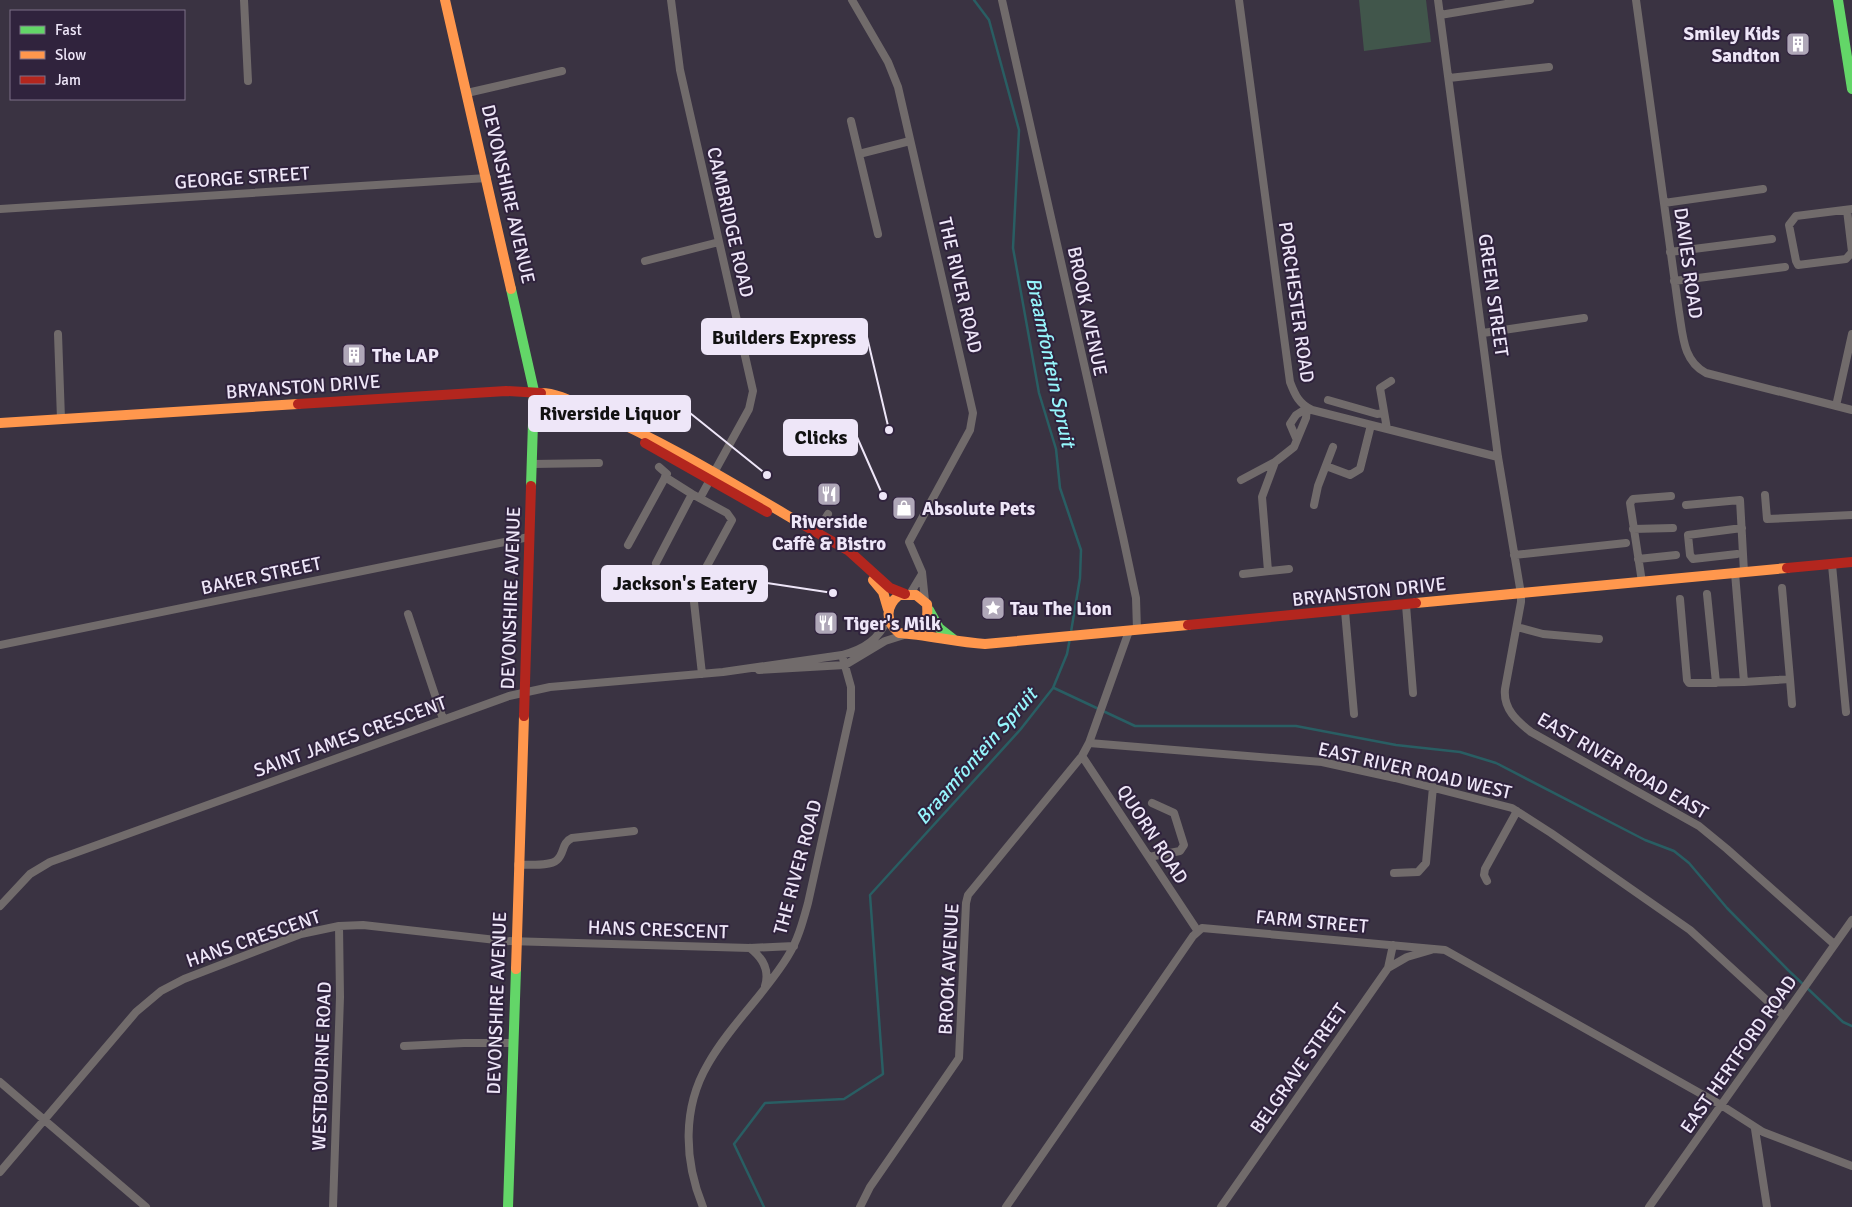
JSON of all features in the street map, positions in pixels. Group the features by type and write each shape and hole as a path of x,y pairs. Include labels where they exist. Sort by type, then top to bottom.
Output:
{"main road":[{"name":"DEVONSHIRE AVENUE","path":"445,0 534,391 508,1207"},
{"path":"1838,0 1852,89"},
{"name":"BRYANSTON DRIVE","path":"0,422 534,391 562,396 604,417 615,420 850,558 880,587 888,614"},
{"name":"BRYANSTON DRIVE","path":"712,476 817,532 857,557 890,588 908,594"},
{"name":"BRYANSTON DRIVE","path":"1781,569 1852,557"},
{"name":"BRYANSTON DRIVE","path":"910,634 961,642 1038,640 1852,562"},
{"path":"926,605 929,614 925,626 910,634 894,629 888,614 894,599 908,594 926,605 939,628 961,642"}],"street":[{"path":"244,0 248,81"},
{"name":"CAMBRIDGE ROAD","path":"671,0 677,56 753,391 749,409 700,498"},
{"name":"THE RIVER ROAD","path":"852,0 894,75 973,413 970,430 909,542 922,572 926,605"},
{"name":"BROOK AVENUE","path":"860,1207 870,1187 959,1058 966,903 968,895 1082,756 1089,743 1096,720 1133,631 1138,614 1002,0"},
{"name":"PORCHESTER ROAD","path":"1239,0 1290,382 1299,401 1307,408 1498,458"},
{"name":"GREEN STREET","path":"1438,0 1498,458 1521,594"},
{"path":"1440,15 1530,0"},
{"name":"DAVIES ROAD","path":"1636,0 1674,281 1687,355 1696,368 1714,375 1852,410"},
{"path":"1449,78 1549,67"},
{"path":"467,93 562,71"},
{"path":"851,121 878,234"},
{"path":"859,154 910,141"},
{"name":"GEORGE STREET","path":"0,209 487,178"},
{"path":"1664,203 1763,189"},
{"path":"1849,209 1852,252 1846,259 1798,265 1789,225 1796,216 1849,209"},
{"path":"1670,252 1772,239"},
{"path":"645,262 719,242"},
{"path":"1674,281 1785,267"},
{"path":"1483,333 1584,318"},
{"path":"58,334 61,419"},
{"path":"1836,406 1852,334"},
{"path":"1387,429 1380,388 1391,381"},
{"path":"1328,400 1377,414 1384,413"},
{"path":"1296,438 1290,424 1296,415 1307,408"},
{"path":"1241,480 1275,462 1294,447 1296,438 1306,418 1307,408"},
{"path":"1326,466 1350,475 1356,473 1360,469 1371,425"},
{"path":"1314,505 1333,448"},
{"path":"1268,571 1261,500 1264,486 1275,462"},
{"path":"532,464 598,463"},
{"path":"628,545 667,472 659,467"},
{"path":"665,477 727,513 732,520 702,575"},
{"path":"656,563 692,494"},
{"path":"1765,495 1768,528"},
{"path":"1642,582 1641,566 1633,529 1631,500 1671,496"},
{"path":"1686,504 1736,498 1741,503 1740,573 1744,682"},
{"path":"817,532 828,514"},
{"path":"1767,519 1852,515"},
{"path":"1633,529 1673,528"},
{"path":"1737,554 1693,559 1690,555 1688,535 1742,528"},
{"name":"BAKER STREET","path":"0,645 529,537"},
{"path":"1514,555 1626,543"},
{"path":"1638,559 1676,555"},
{"path":"1832,565 1846,712"},
{"path":"1243,574 1289,569"},
{"path":"908,594 922,572"},
{"path":"692,584 702,674"},
{"path":"1782,588 1792,704"},
{"name":"EAST RIVER ROAD EAST","path":"1521,594 1522,602 1504,698 1516,720 1552,745 1699,826 1834,944"},
{"path":"1707,594 1716,683"},
{"path":"1680,598 1687,680 1692,685 1790,680"},
{"path":"1406,605 1413,693"},
{"path":"1345,611 1354,714"},
{"path":"408,614 443,719"},
{"name":"SAINT JAMES CRESCENT","path":"0,906 30,874 50,862 524,691 702,674 842,655 858,650 873,641 883,630 888,614"},
{"path":"1517,627 1543,634 1599,639"},
{"name":"SAINT JAMES CRESCENT","path":"737,669 825,667 845,664 888,639 910,634"},
{"name":"THE RIVER ROAD","path":"703,1207 692,1176 688,1153 688,1137 696,1096 708,1065 764,991 794,946 808,903 851,709 851,687 842,655"},
{"name":"EAST RIVER ROAD WEST","path":"1089,743 1322,762 1433,787 1517,810 1690,930 1784,1016"},
{"name":"QUORN ROAD","path":"1082,756 1197,930"},
{"path":"1394,873 1418,872 1426,863 1433,787"},
{"path":"1149,858 1180,851 1184,845 1174,813 1152,803"},
{"path":"1487,881 1484,876 1485,869 1517,810"},
{"path":"518,865 553,863 560,856 564,843 572,838 634,831"},
{"name":"EAST HERTFORD ROAD","path":"1649,1207 1852,920"},
{"name":"HANS CRESCENT","path":"0,1172 136,1012 161,991 184,979 301,934 339,926 371,926 515,941 750,948 794,946"},
{"name":"WESTBOURNE ROAD","path":"333,1207 340,997 339,926"},
{"name":"FARM STREET","path":"1197,930 1202,928 1438,949 1455,954 1721,1105 1755,1129 1852,1166"},
{"path":"1006,1207 1197,930"},
{"name":"BELGRAVE STREET","path":"1221,1207 1388,968 1393,945"},
{"name":"HANS CRESCENT","path":"750,948 766,967 768,979 764,991"},
{"path":"1388,968 1410,956 1438,949"},
{"path":"404,1046 464,1042 512,1043"},
{"path":"0,1082 146,1207"},
{"path":"1755,1129 1767,1207"}],"green space":[{"path":"1359,0 1426,0 1431,42 1364,51"}],"waterway":[{"name":"Braamfontein Spruit","path":"974,0 989,20 1019,130 1013,248 1039,393 1056,449 1060,488 1081,550 1080,578 1071,632"},
{"name":"Braamfontein Spruit","path":"764,1207 734,1144 765,1103 844,1099 883,1074 870,895 1020,730 1053,688 1067,654 1070,638"},
{"path":"1054,688 1135,726 1296,726 1396,745 1460,752 1496,763 1645,840 1674,851 1689,863 1727,908 1788,970 1843,1022 1852,1026"}],"traffic: fast":[{"path":"1838,0 1852,89"},
{"path":"511,289 534,391 531,486"},
{"path":"929,610 939,628 953,639"},
{"path":"508,1207 516,969"}],"traffic: slow":[{"path":"445,0 511,289"},
{"path":"541,393 566,399 645,435 800,523"},
{"path":"0,423 298,404"},
{"path":"1416,603 1787,568"},
{"path":"873,580 883,592 888,609"},
{"path":"915,634 925,625 927,604 916,595 899,595 891,604 888,614 891,624 899,633 974,643 985,644 1188,625"},
{"path":"516,969 524,716"}],"traffic: jam":[{"path":"298,404 506,391 541,393"},
{"path":"645,443 767,512"},
{"path":"524,716 531,486"},
{"path":"800,523 849,551 890,588 905,594"},
{"path":"1787,568 1852,562"},
{"path":"1188,625 1416,603"}],"place":[{"name":"Smiley Kids Sandton","path":"1798,44"},
{"name":"The LAP","path":"354,355"},
{"name":"Builders Express","path":"889,430"},
{"name":"Riverside Liquor","path":"767,475"},
{"name":"Riverside Caffè & Bistro","path":"829,494"},
{"name":"Clicks","path":"883,496"},
{"name":"Absolute Pets","path":"904,508"},
{"name":"Jackson's Eatery","path":"833,593"},
{"name":"Tau The Lion","path":"993,608"},
{"name":"Tiger's Milk","path":"826,623"}]}
